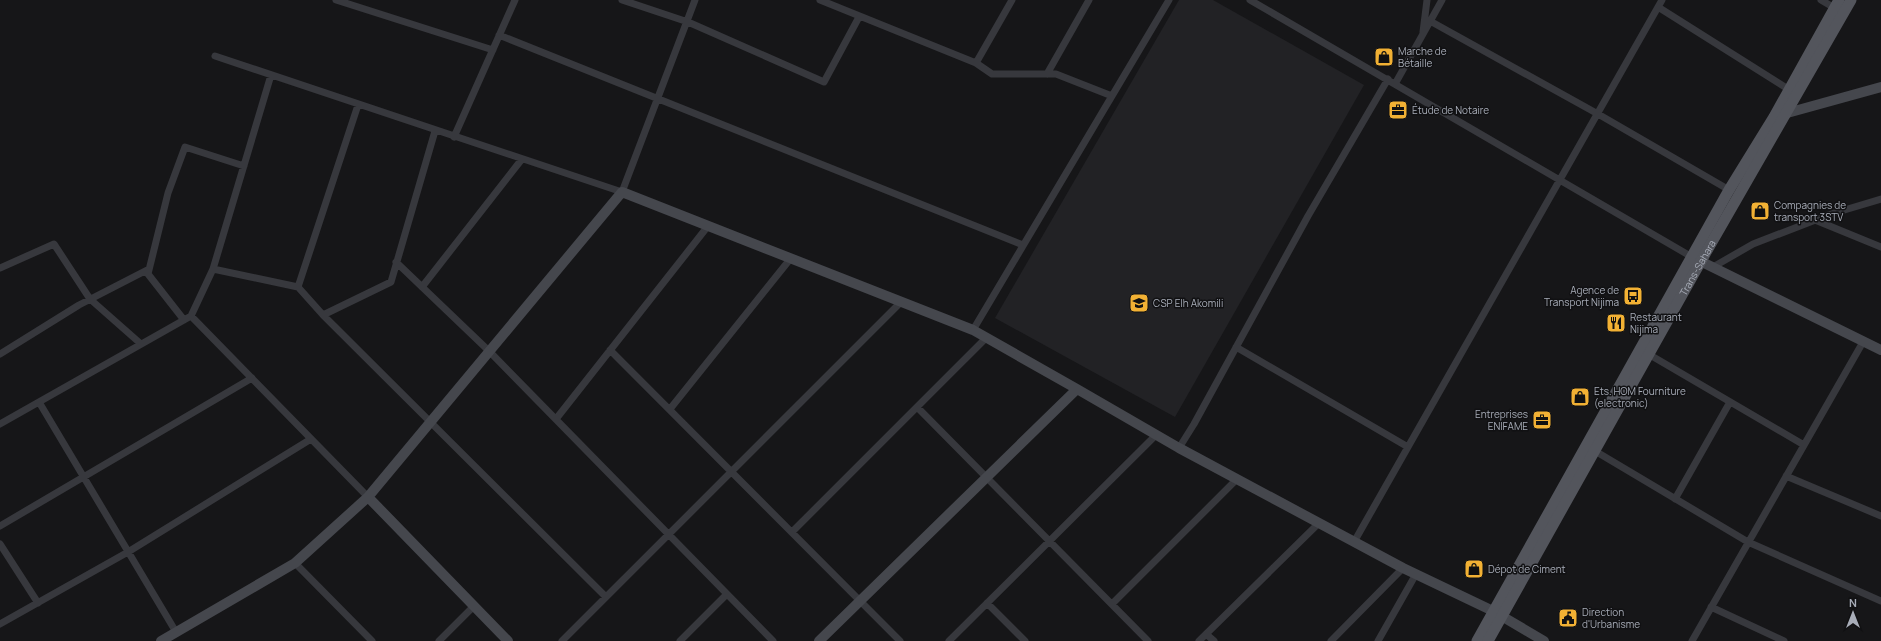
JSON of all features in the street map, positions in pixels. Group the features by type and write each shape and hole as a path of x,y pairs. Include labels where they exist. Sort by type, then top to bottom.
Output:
{"main road":[{"name":"Trans-Sahara","path":"1488,641 1498,614 1734,192 1788,89 1846,4"},
{"name":"Trans-Sahara","path":"1734,192 1785,114 1846,4"},
{"name":"Trans-Sahara","path":"1476,641 1498,614 1595,451 1650,356 1663,319"}],"street":[{"path":"336,0 493,50"},
{"path":"454,137 515,0"},
{"path":"622,0 688,22 824,82 859,17"},
{"path":"160,641 295,563 368,497 431,422 622,192 688,22 695,0"},
{"path":"820,0 836,3 859,17 976,63 992,74 1056,74 1112,96"},
{"path":"976,63 1012,0"},
{"path":"1047,74 1089,0"},
{"path":"972,330 1170,0"},
{"path":"1250,0 1696,259 1881,350"},
{"path":"1422,36 1427,0"},
{"path":"1395,84 1442,0"},
{"path":"1354,542 1662,0"},
{"path":"1821,0 1846,4"},
{"path":"1658,7 1788,89"},
{"path":"1430,21 1598,114 1734,192"},
{"path":"500,35 1023,245"},
{"path":"215,56 435,131 622,192 972,330 1078,389 1179,448 1403,568 1498,614 1544,641"},
{"path":"0,424 191,316 213,269 271,75"},
{"path":"1179,448 1194,424 1308,216 1388,79"},
{"path":"1774,117 1881,87"},
{"path":"298,287 358,105"},
{"path":"323,315 390,282 435,131"},
{"path":"184,320 148,274 168,193 185,147 244,166"},
{"path":"422,287 522,159"},
{"path":"1713,267 1753,244 1815,220 1879,201"},
{"path":"1815,220 1881,247"},
{"path":"556,419 708,226"},
{"path":"0,268 54,244 90,299 141,344"},
{"path":"670,408 791,258"},
{"path":"396,262 489,351 773,641"},
{"path":"0,354 90,299 149,269"},
{"path":"213,269 298,287 323,315 606,597"},
{"path":"562,641 901,302"},
{"path":"191,316 508,641"},
{"path":"792,532 986,338"},
{"path":"1692,641 1863,342"},
{"path":"1236,347 1408,447"},
{"path":"610,350 670,408 900,641"},
{"path":"1650,356 1804,445"},
{"path":"0,526 252,378"},
{"path":"819,641 1078,389"},
{"path":"39,402 176,632"},
{"path":"1675,499 1730,402"},
{"path":"917,407 1148,641"},
{"path":"949,641 1156,435"},
{"path":"0,624 128,552 311,438"},
{"path":"1595,451 1748,542 1881,601"},
{"path":"1786,476 1881,516"},
{"path":"1112,604 1237,479"},
{"path":"1199,641 1319,523"},
{"path":"0,544 38,603"},
{"path":"295,563 372,641"},
{"path":"1330,641 1403,568"},
{"path":"1378,641 1416,574"},
{"path":"680,641 727,594"},
{"path":"987,603 1025,641"},
{"path":"439,641 474,606"},
{"path":"1711,607 1784,641"},
{"path":"1206,634 1214,641"}],"shaded area":[{"path":"1179,0 1213,0 1364,85 1175,417 995,318"}],"place":[{"name":"Marche de Bétaille","path":"1384,57"},
{"name":"Étude de Notaire","path":"1398,110"},
{"name":"Compagnies de transport 3STV","path":"1760,211"},
{"name":"Agence de Transport Nijima","path":"1633,296"},
{"name":"CSP Elh Akomili","path":"1139,303"},
{"name":"Restaurant Nijima","path":"1616,323"},
{"name":"Ets. HOM Fourniture (electronic)","path":"1580,397"},
{"name":"Entreprises ENIFAME","path":"1542,420"},
{"name":"Dépot de Ciment","path":"1474,569"},
{"name":"Direction d'Urbanisme","path":"1568,618"}]}
